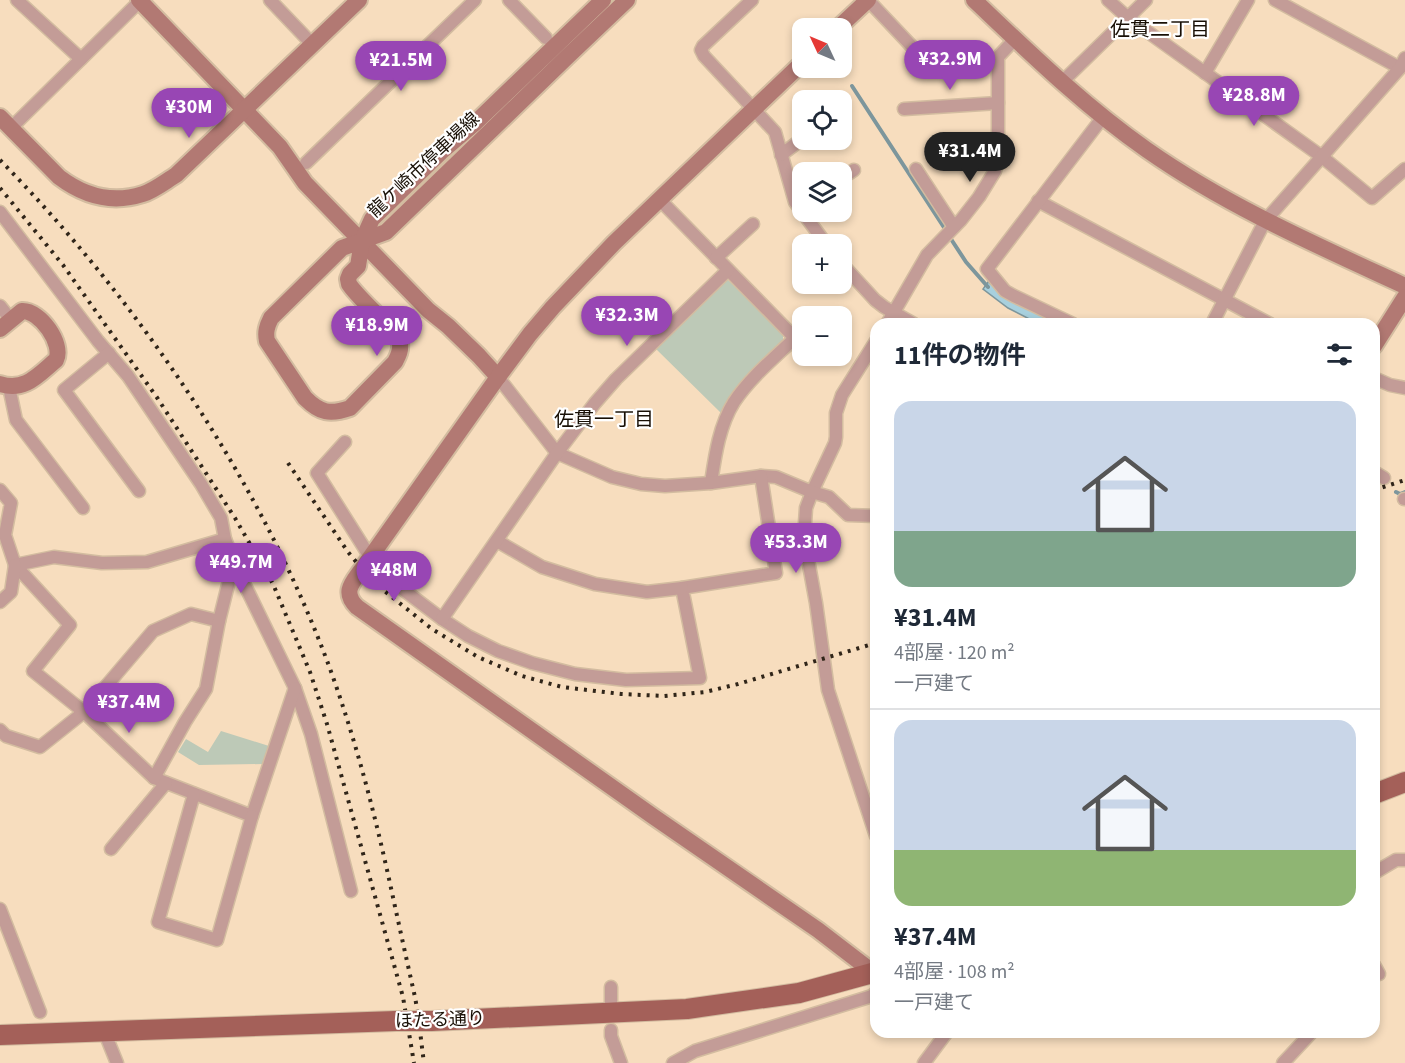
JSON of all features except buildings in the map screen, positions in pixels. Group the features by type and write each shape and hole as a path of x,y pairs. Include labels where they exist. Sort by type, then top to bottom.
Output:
{"main road":[{"path":"1380,792 1405,782"},
{"name":"ほたる通り","path":"0,1035 431,1021 687,1009 799,993 870,979"}],"street":[{"path":"17,0 81,59"},
{"path":"358,0 244,111 177,175 144,194 106,198 88,195 59,177 4,125 81,59 139,0 244,111 280,147 305,183 428,310 479,356 557,453 612,477 641,484 665,486 761,476 776,477 812,492 829,496 848,515 870,516"},
{"path":"270,0 312,44"},
{"path":"306,163 475,0"},
{"path":"509,0 546,38"},
{"name":"龍ケ崎市停車場線","path":"362,241 372,219 603,0"},
{"name":"龍ケ崎市停車場線","path":"362,241 386,232 627,0"},
{"path":"752,0 703,46 701,51 775,132 792,193"},
{"path":"849,18 868,0 935,71"},
{"path":"974,0 1061,83 1147,150 1265,221 1405,286"},
{"path":"1108,0 1127,17 1321,156 1372,198 1405,169"},
{"path":"1061,83 1146,0"},
{"path":"1205,73 1248,0"},
{"path":"1215,318 1265,221 1403,63 1275,0"},
{"path":"891,318 927,255 979,197 995,171 998,157 998,57 1015,39"},
{"path":"792,72 614,243 530,334 352,582 349,596 357,607 818,930 870,973"},
{"path":"904,109 998,103"},
{"path":"1060,318 1005,291 987,269 1102,117"},
{"path":"781,155 792,147"},
{"path":"916,169 954,227"},
{"path":"660,200 795,338 747,384 733,404 718,441 711,483"},
{"path":"1038,201 1258,318"},
{"path":"0,212 128,376 201,484 221,518 225,539 234,561 295,688 311,734 351,891"},
{"path":"716,258 753,224"},
{"path":"362,241 358,266 350,274 349,284 398,338 400,350 395,362 350,408 331,413 314,406 305,398 267,341 267,326 271,318 342,249 362,241"},
{"path":"442,619 557,453 595,403 616,379 728,270"},
{"path":"852,275 875,300 903,318"},
{"path":"1380,337 1405,297"},
{"path":"0,306 6,324 22,311 27,310 35,315 48,329 58,350 56,360 29,382 22,385 5,386 16,420 83,508"},
{"path":"870,351 842,395 836,412 835,443 806,508 804,538 828,690 870,818"},
{"path":"109,353 64,390 139,491"},
{"path":"1380,381 1390,386 1405,388"},
{"path":"345,442 316,472 370,558 401,588 442,619 468,636 498,651 575,674 626,680 700,678 682,588"},
{"path":"496,541 542,567 595,584 647,592 776,573 761,476"},
{"path":"0,490 11,503 4,523 5,535 15,565 70,626 33,671 84,712 153,778 252,816"},
{"path":"15,565 54,557 102,563 147,562 225,539"},
{"path":"153,778 206,689 219,621 234,561"},
{"path":"0,602 11,592 15,565"},
{"path":"0,730 6,736 40,747 84,712 153,631 191,614 219,621"},
{"path":"194,794 158,922 217,940 252,816 295,688"},
{"path":"111,849 166,783"},
{"path":"1380,869 1396,860 1405,860"},
{"path":"0,909 40,1012"},
{"path":"611,987 611,1003"},
{"path":"674,1063 695,1051 870,997"},
{"path":"611,1030 621,1063"},
{"path":"104,1031 117,1063"},
{"path":"924,1063 943,1038"},
{"path":"1283,1063 1306,1038"}],"green space":[{"path":"728,280 783,335 783,341 744,378 721,413 655,348 723,281"},
{"path":"221,731 269,746 263,764 199,765 178,752 186,739 208,752"}],"water":[{"path":"988,282 1013,301 1046,318 1027,318 1008,308 983,289"}],"waterway":[{"path":"852,86 945,229"},
{"path":"949,236 966,262 988,287"},
{"path":"1396,492 1400,494 1405,492"}],"railway":[{"path":"0,160 100,273 147,333 191,396 268,528 301,597 329,666 366,783 415,997 424,1063"},
{"path":"0,188 63,265 158,399 235,518 273,584 310,672 327,724 403,997 414,1063"},
{"path":"288,463 348,552 382,589 432,629 478,657 522,676 562,687 664,696 705,692 738,684 870,645"},
{"path":"1380,488 1405,480"}],"district":[{"name":"佐貫二丁目","path":"1160,30"},
{"name":"佐貫一丁目","path":"604,420"}]}
